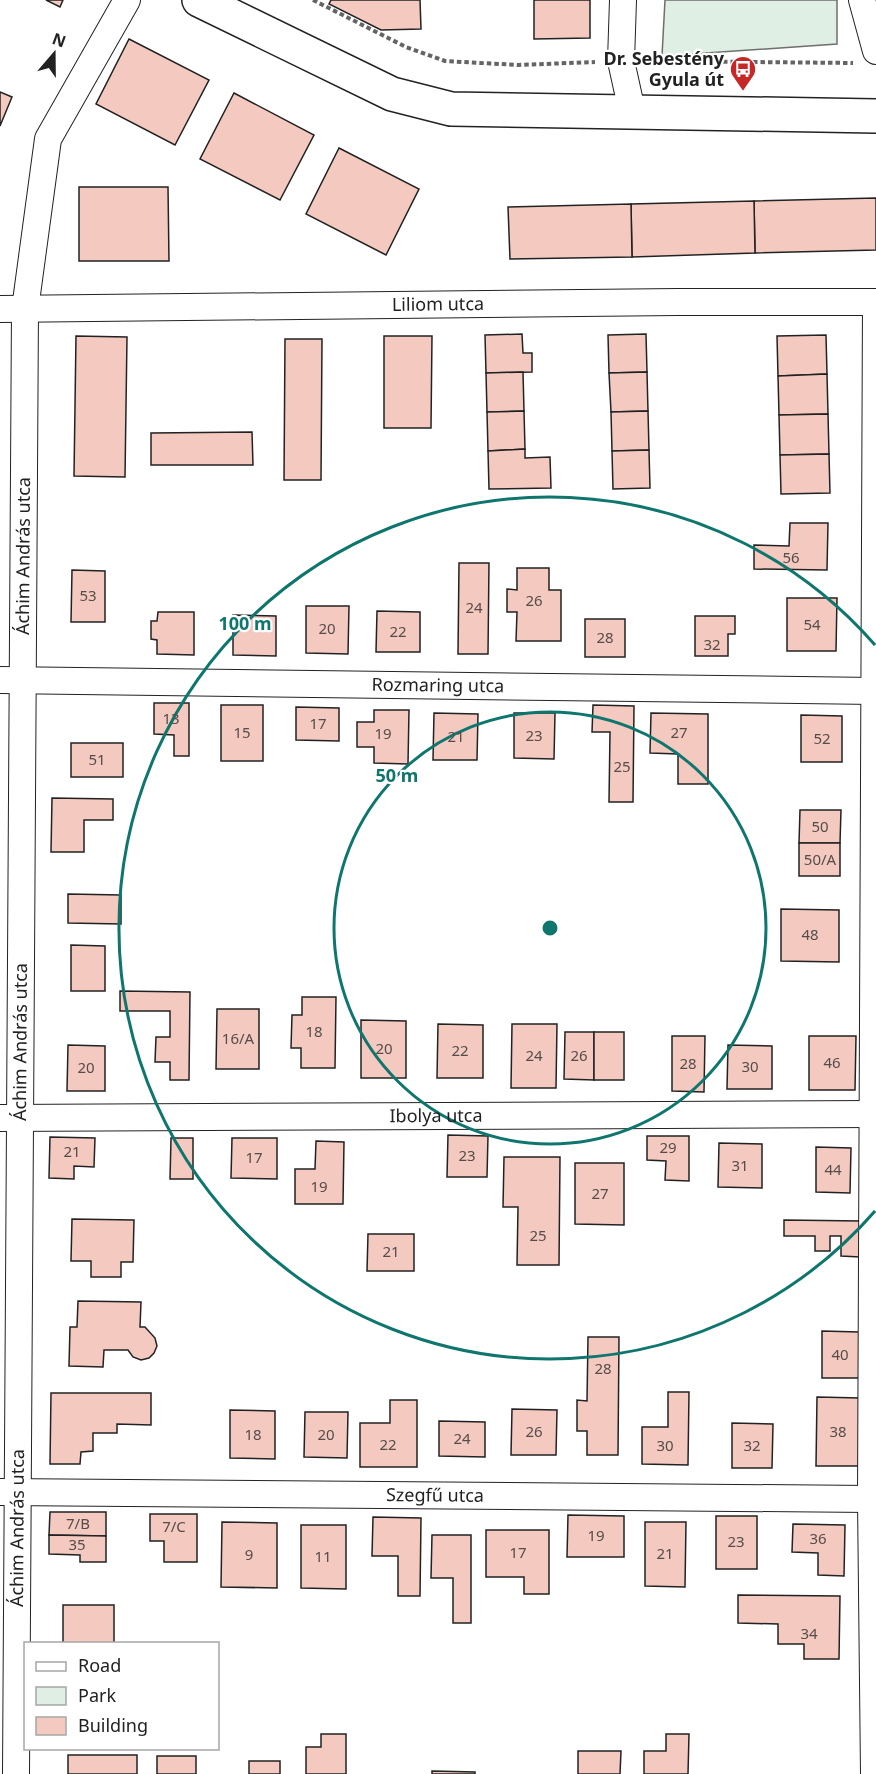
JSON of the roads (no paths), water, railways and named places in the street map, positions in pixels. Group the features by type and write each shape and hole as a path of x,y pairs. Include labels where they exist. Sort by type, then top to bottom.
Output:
{"street":[{"name":"Áchim András utca","path":"16,1774 9,1492 12,309 48,139 127,0"},
{"path":"199,0 392,94 451,109 876,116"},
{"path":"623,0 621,61 632,111"},
{"path":"862,0 865,57"},
{"name":"Liliom utca","path":"12,309 876,302"},
{"path":"874,1774 871,1499 876,302"},
{"name":"Rozmaring utca","path":"11,680 875,691"},
{"name":"Ibolya utca","path":"10,1118 873,1114"},
{"name":"Szegfű utca","path":"9,1492 871,1499"}],"place":[{"name":"Dr. Sebestény Gyula út","path":"743,92"}]}
